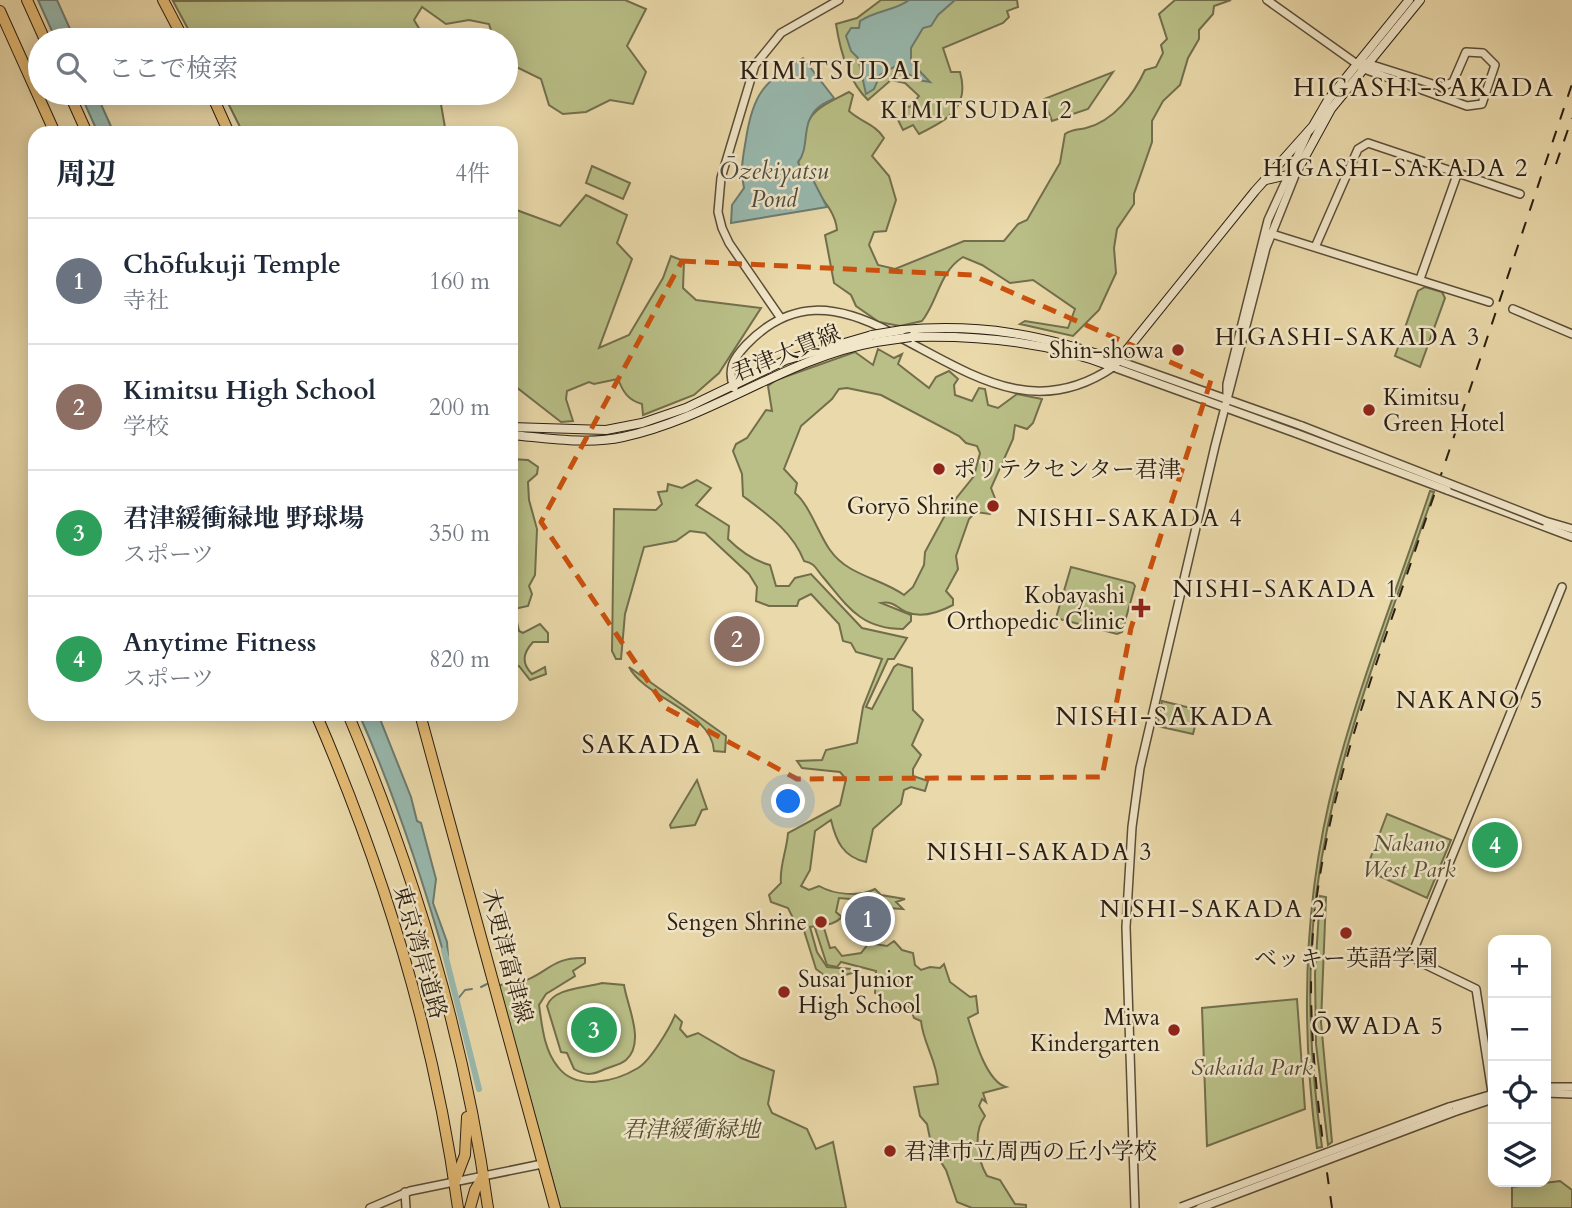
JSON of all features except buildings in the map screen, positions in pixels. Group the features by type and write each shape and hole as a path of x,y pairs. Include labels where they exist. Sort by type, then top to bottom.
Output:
{"main road":[{"path":"27,0 40,28"},
{"path":"163,0 178,28"},
{"path":"1261,184 1269,178 1292,174 1331,109 1409,0"},
{"path":"1116,364 1261,184 1312,126 1328,100 1364,65 1420,0"},
{"path":"0,11 28,73"},
{"path":"42,105 52,126"},
{"path":"74,105 84,126"},
{"path":"216,105 226,126"},
{"name":"君津大貫線","path":"518,436 568,440 622,437 659,426 805,354 902,330 998,329 1063,342 1116,364"},
{"name":"君津大貫線","path":"874,338 911,337 1029,344 1116,364"},
{"name":"君津大貫線","path":"518,428 558,431 621,428 664,417 734,389"},
{"name":"東京湾岸道路","path":"319,721 358,817 395,928 430,1060 458,1208"},
{"name":"東京湾岸道路","path":"351,721 405,863 456,1044 488,1175 488,1208"},
{"name":"木更津富津線","path":"422,721 555,1208"},
{"path":"455,1181 463,1164 467,1134 456,1044"},
{"path":"470,1208 475,1190 488,1175"}],"street":[{"path":"780,317 729,243 722,228 718,212 721,178 755,65 781,33 839,0"},
{"path":"1267,0 1364,65 1472,108 1482,104 1486,97 1494,65 1483,53 1466,52 1452,82 1442,87 1364,65"},
{"path":"1135,1208 1126,927 1132,827 1149,721 1226,404 1234,385 1268,232 1312,126"},
{"path":"1315,245 1330,207 1362,145 1375,144 1520,194"},
{"path":"1420,279 1458,172"},
{"path":"1268,232 1489,302"},
{"path":"1513,309 1572,334"},
{"path":"734,389 730,368 735,356 780,317 813,311 850,314 872,322 967,374 1004,388 1023,391 1076,386 1116,364 1300,430 1572,537"},
{"path":"1544,524 1572,529"},
{"path":"1488,1065 1476,989 1418,961 1412,954 1562,587"},
{"path":"1551,1087 1572,1087"},
{"path":"1551,1093 1572,1094"},
{"path":"1180,1208 1452,1109 1488,1098"},
{"path":"1200,1208 1452,1109"},
{"path":"370,1208 405,1192 542,1164"},
{"path":"405,1192 405,1208"}],"highlighted area":[{"path":"682,261 972,275 1211,380 1131,628 1102,777 797,779 666,708 541,522"}],"green space":[{"path":"625,0 646,9 627,46 646,72 633,104 610,100 586,112 563,114 549,105 541,79 518,68 518,28 490,28 489,24 469,20 446,24 422,7 414,20 419,28 188,28 173,1"},
{"path":"881,0 1017,0 1018,7 1007,11 1009,17 1003,23 943,48 951,72 960,72 962,94 959,103 948,117 919,134 913,125 903,130 898,120 904,117 905,106 910,107 919,96 905,83 891,80 868,100 855,84 843,54 836,24 857,18"},
{"path":"1175,0 1231,0 1214,6 1213,14 1199,30 1199,39 1188,58 1180,85 1163,101 1152,121 1152,142 1134,194 1134,204 1117,229 1114,248 1116,273 1099,310 1073,336 1020,324 1025,321 1068,328 1075,309 1033,280 1010,283 982,265 963,257 949,271 922,321 900,326 879,322 856,306 851,295 834,283 825,235 837,230 835,221 798,162 806,126 815,113 827,103 849,92 853,95 849,111 876,129 884,138 872,156 889,176 896,200 886,231 874,232 869,245 878,265 895,269 964,241 1004,241 1018,224 1027,220 1060,163 1065,134 1096,124 1114,113 1129,97 1145,70 1156,67 1163,53 1161,45 1167,39 1159,14"},
{"path":"1113,72 1088,109 1052,121 1044,99"},
{"path":"229,105 441,105 445,126 240,126"},
{"path":"592,166 630,183 623,199 586,183"},
{"path":"586,195 627,215 617,243 632,259 599,348 629,335 663,278 671,256 684,261 683,288 696,300 761,308 719,373 694,395 643,415 642,404 627,395 618,379 594,384 589,382 567,391 566,399 573,421 561,422 518,388 518,211 560,226"},
{"path":"1425,287 1442,292 1445,298 1420,367 1395,356 1418,291"},
{"path":"878,349 894,358 902,354 898,364 929,388 936,377 949,371 958,379 954,385 955,395 972,401 979,388 985,389 988,405 998,408 1017,394 1042,399 1033,423 1027,429 1015,425 1013,439 991,488 998,506 990,514 976,512 969,519 956,556 958,569 946,591 953,599 953,605 918,615 892,604 881,603 911,615 911,621 903,629 876,625 857,614 815,567 804,561 786,532 743,496 742,474 733,451 736,444 747,438 766,410 772,411 768,386 776,380 855,352 873,365","holes":["847,388 881,395 959,436 966,443 977,446 980,453 974,476 950,506 925,552 924,565 913,587 904,595 837,559 805,504 795,493 797,483 784,469 801,426 832,399 839,389"]},
{"path":"518,459 528,460 538,467 537,474 528,482 529,500 537,529 535,575 529,586 532,594 528,606 518,608"},
{"path":"697,480 711,488 696,505 729,526 728,539 738,548 770,565 776,586 789,586 795,578 811,574 862,628 907,638 894,659 888,659 866,707 872,709 894,667 898,664 912,668 913,710 923,720 912,745 921,755 913,769 913,776 928,781 925,791 911,787 904,790 901,804 873,829 866,862 846,852 835,835 831,820 815,831 810,870 801,886 809,890 819,886 847,894 875,889 881,895 905,899 896,902 903,909 888,908 882,911 875,905 852,908 850,899 839,898 836,912 842,917 831,924 810,927 817,952 827,967 852,969 855,972 830,980 816,969 801,921 795,922 788,908 771,902 769,895 781,883 788,833 840,805 846,779 840,772 802,768 797,761 822,760 826,750 857,743 863,707 882,659 856,652 851,643 843,641 839,624 811,594 799,600 797,606 769,606 756,601 757,587 749,574 705,533 690,531 676,541 644,547 625,614 621,659 616,659 612,651 614,509 656,510 662,504 658,492 667,491 668,484 682,488"},
{"path":"1430,491 1434,492 1350,737 1325,838 1313,921 1310,986 1314,1083 1322,1147 1317,1148 1308,1054 1307,1007 1311,914 1317,867 1325,821 1346,738"},
{"path":"1071,567 1133,583 1135,586 1122,632 1117,634 1056,618"},
{"path":"540,624 548,633 548,642 533,642 525,654 525,662 532,674 545,667 546,674 530,680 519,666 518,627 523,633"},
{"path":"629,667 726,736 725,752 714,751 710,737 702,726 649,688"},
{"path":"1162,701 1199,710 1193,734 1157,726"},
{"path":"697,780 707,809 702,810 695,825 671,828 670,825"},
{"name":"Nakano West Park","path":"1387,814 1451,840 1427,898 1366,870"},
{"path":"1320,896 1326,897 1321,1022 1332,1142 1328,1145 1316,1044 1315,974"},
{"path":"815,928 824,928 830,948 835,947 842,956 861,953 869,943 887,946 894,941 902,950 913,953 915,965 921,970 940,968 944,964 950,982 970,997 976,996 978,1013 968,1018 987,1068 999,1083 1006,1087 983,1093 986,1102 982,1099 979,1106 985,1116 979,1130 979,1154 987,1176 1000,1180 1015,1204 1026,1205 1026,1208 972,1208 957,1202 946,1170 932,1148 927,1124 920,1116 914,1087 938,1084 921,1021 914,1018 910,1007 900,1005 890,1011 888,1009 875,993 876,971 841,962 837,967 827,965"},
{"name":"君津緩衝緑地","path":"585,958 585,963 573,971 575,976 546,994 539,1005 544,1037 550,1053 566,1075 585,1082 596,1082 629,1073 643,1064 654,1052 675,1015 682,1022 680,1029 687,1037 698,1033 741,1058 774,1071 768,1104 772,1113 807,1129 816,1149 833,1142 846,1208 560,1208 499,986 530,979 564,960"},
{"path":"602,983 624,985 634,1024 635,1044 624,1062 597,1073 586,1074 574,1069 567,1053 561,1052 547,1006 550,1000 563,992"},
{"name":"Sakaida Park","path":"1297,999 1305,1109 1207,1146 1202,1008"},
{"path":"1560,1181 1572,1190 1572,1208 1512,1208 1512,1187 1551,1187 1551,1182"}],"water":[{"path":"38,0 57,0 70,28 51,28"},
{"path":"909,0 955,0 938,15 931,26 923,28 911,48 911,62 930,82 918,80 896,66 880,75 874,89 866,94 858,58 851,51 846,36 851,28 859,28 860,21"},
{"name":"Ōzekiyatsu Pond","path":"803,58 834,98 820,106 810,119 804,149 798,162 802,172 812,178 827,207 731,223 732,205 744,188 743,157 752,110 762,90 779,74"},
{"path":"85,105 101,105 111,126 95,126"},
{"path":"362,721 381,721 411,797 417,821 421,823 436,879 433,903 447,942 448,956 445,958 406,834"}],"waterway":[{"path":"444,950 479,1089"},
{"path":"481,987 487,984"},
{"path":"457,1000 465,990 472,989"}],"railway":[{"path":"1332,1208 1314,1060 1311,986 1315,911 1332,816 1372,676 1572,84"},
{"path":"1556,164 1572,118"}],"place":[{"name":"Shin-showa","path":"1178,350"},
{"name":"Kimitsu Green Hotel","path":"1369,410"},
{"name":"ポリテクセンター君津","path":"939,469"},
{"name":"Goryō Shrine","path":"993,506"},
{"name":"Kobayashi Orthopedic Clinic","path":"1141,608"},
{"name":"Kimitsu High School","path":"737,639"},
{"name":"Anytime Fitness","path":"1495,845"},
{"name":"Chōfukuji Temple","path":"868,919"},
{"name":"Sengen Shrine","path":"821,922"},
{"name":"ベッキー英語学園","path":"1346,933"},
{"name":"Susai Junior High School","path":"784,992"},
{"name":"君津緩衝緑地 野球場","path":"594,1030"},
{"name":"Miwa Kindergarten","path":"1174,1030"},
{"name":"君津市立周西の丘小学校","path":"890,1151"}],"district":[{"name":"KIMITSUDAI","path":"831,70"},
{"name":"HIGASHI-SAKADA","path":"1424,87"},
{"name":"KIMITSUDAI 2","path":"977,110"},
{"name":"HIGASHI-SAKADA 2","path":"1396,168"},
{"name":"HIGASHI-SAKADA 3","path":"1348,337"},
{"name":"NISHI-SAKADA 4","path":"1130,518"},
{"name":"NISHI-SAKADA 1","path":"1286,589"},
{"name":"NAKANO 5","path":"1470,700"},
{"name":"NISHI-SAKADA","path":"1165,716"},
{"name":"SAKADA","path":"642,744"},
{"name":"NISHI-SAKADA 3","path":"1040,852"},
{"name":"NISHI-SAKADA 2","path":"1213,909"},
{"name":"ŌWADA 5","path":"1378,1026"}]}
